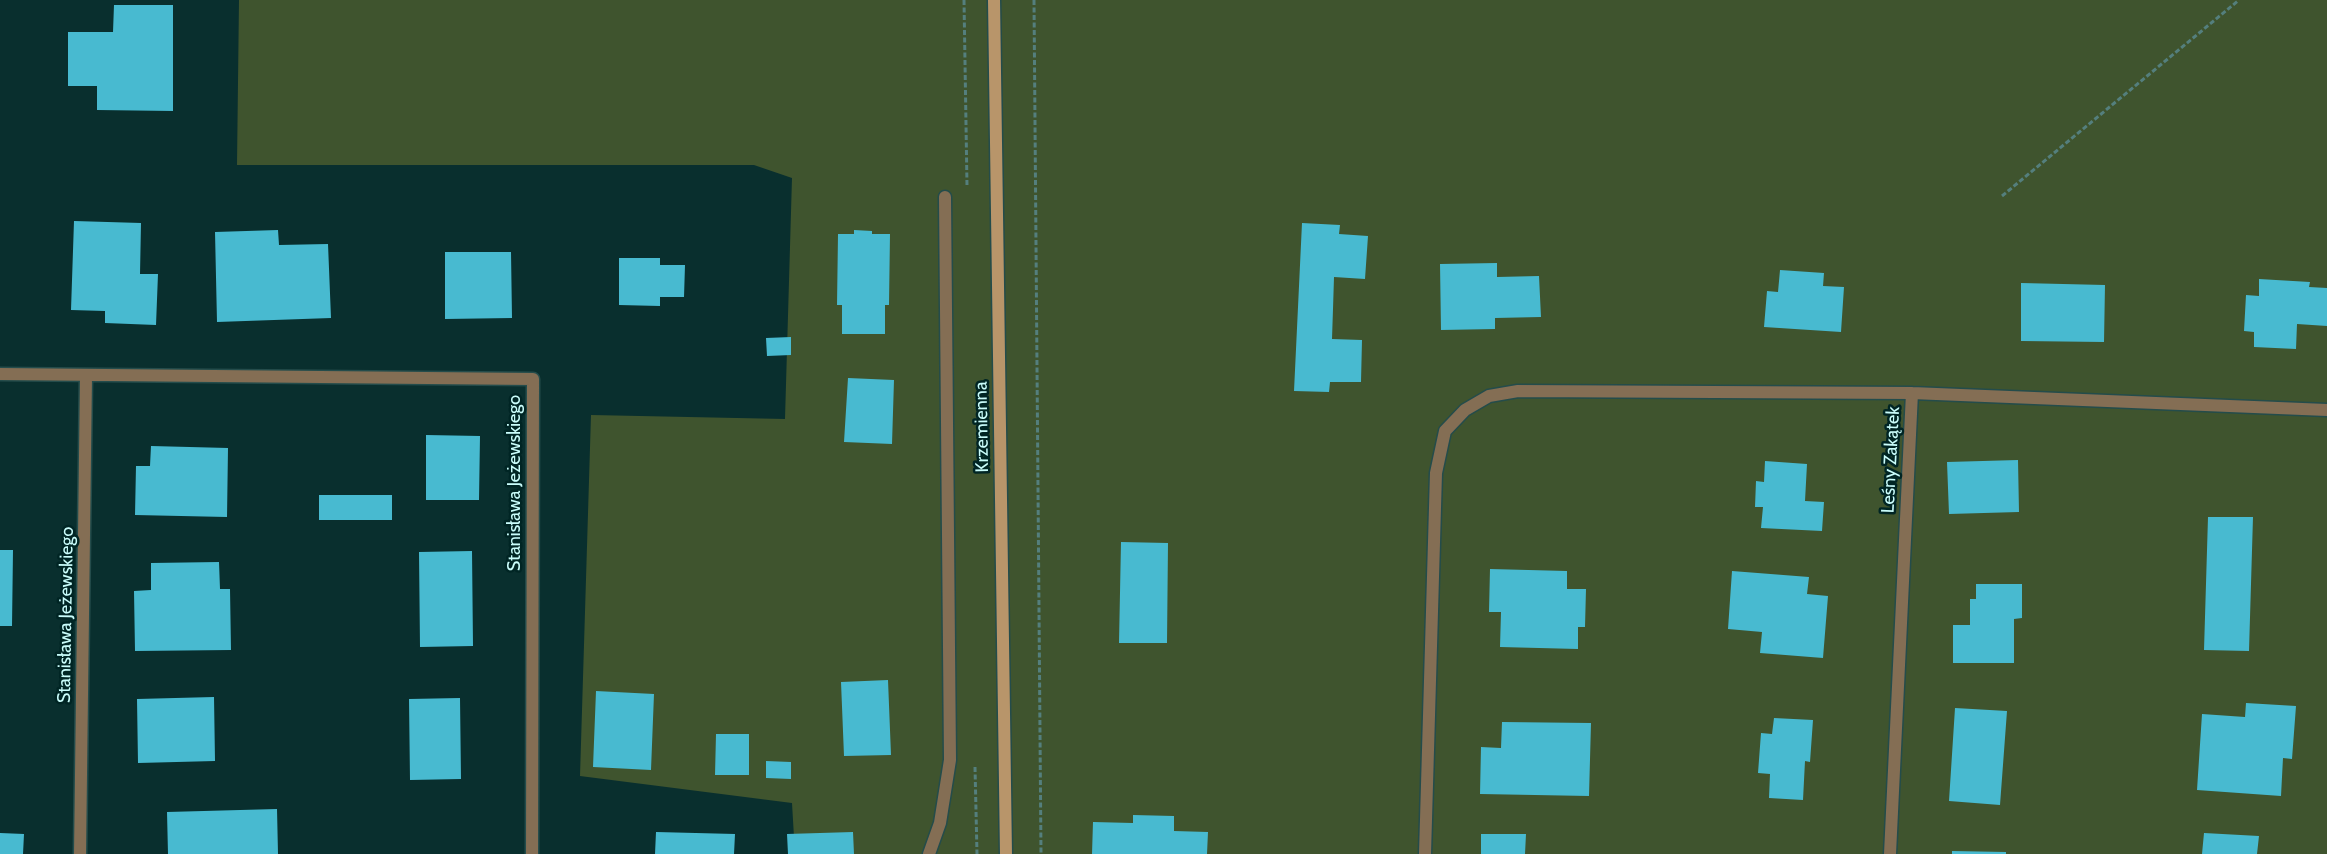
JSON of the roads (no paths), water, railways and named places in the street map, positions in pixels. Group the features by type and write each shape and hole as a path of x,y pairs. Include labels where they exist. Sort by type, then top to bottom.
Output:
{"main road":[{"name":"Krzemienna","path":"994,0 1006,854"}],"street":[{"path":"929,854 940,823 950,760 945,197"},
{"name":"Stanisława Jeżewskiego","path":"0,374 533,379 532,854"},
{"name":"Stanisława Jeżewskiego","path":"80,854 86,376"},
{"path":"1425,854 1436,473 1445,431 1465,410 1489,396 1518,391 1912,393"},
{"name":"Leśny Zakątek","path":"1890,854 1912,393 2327,410"}]}
